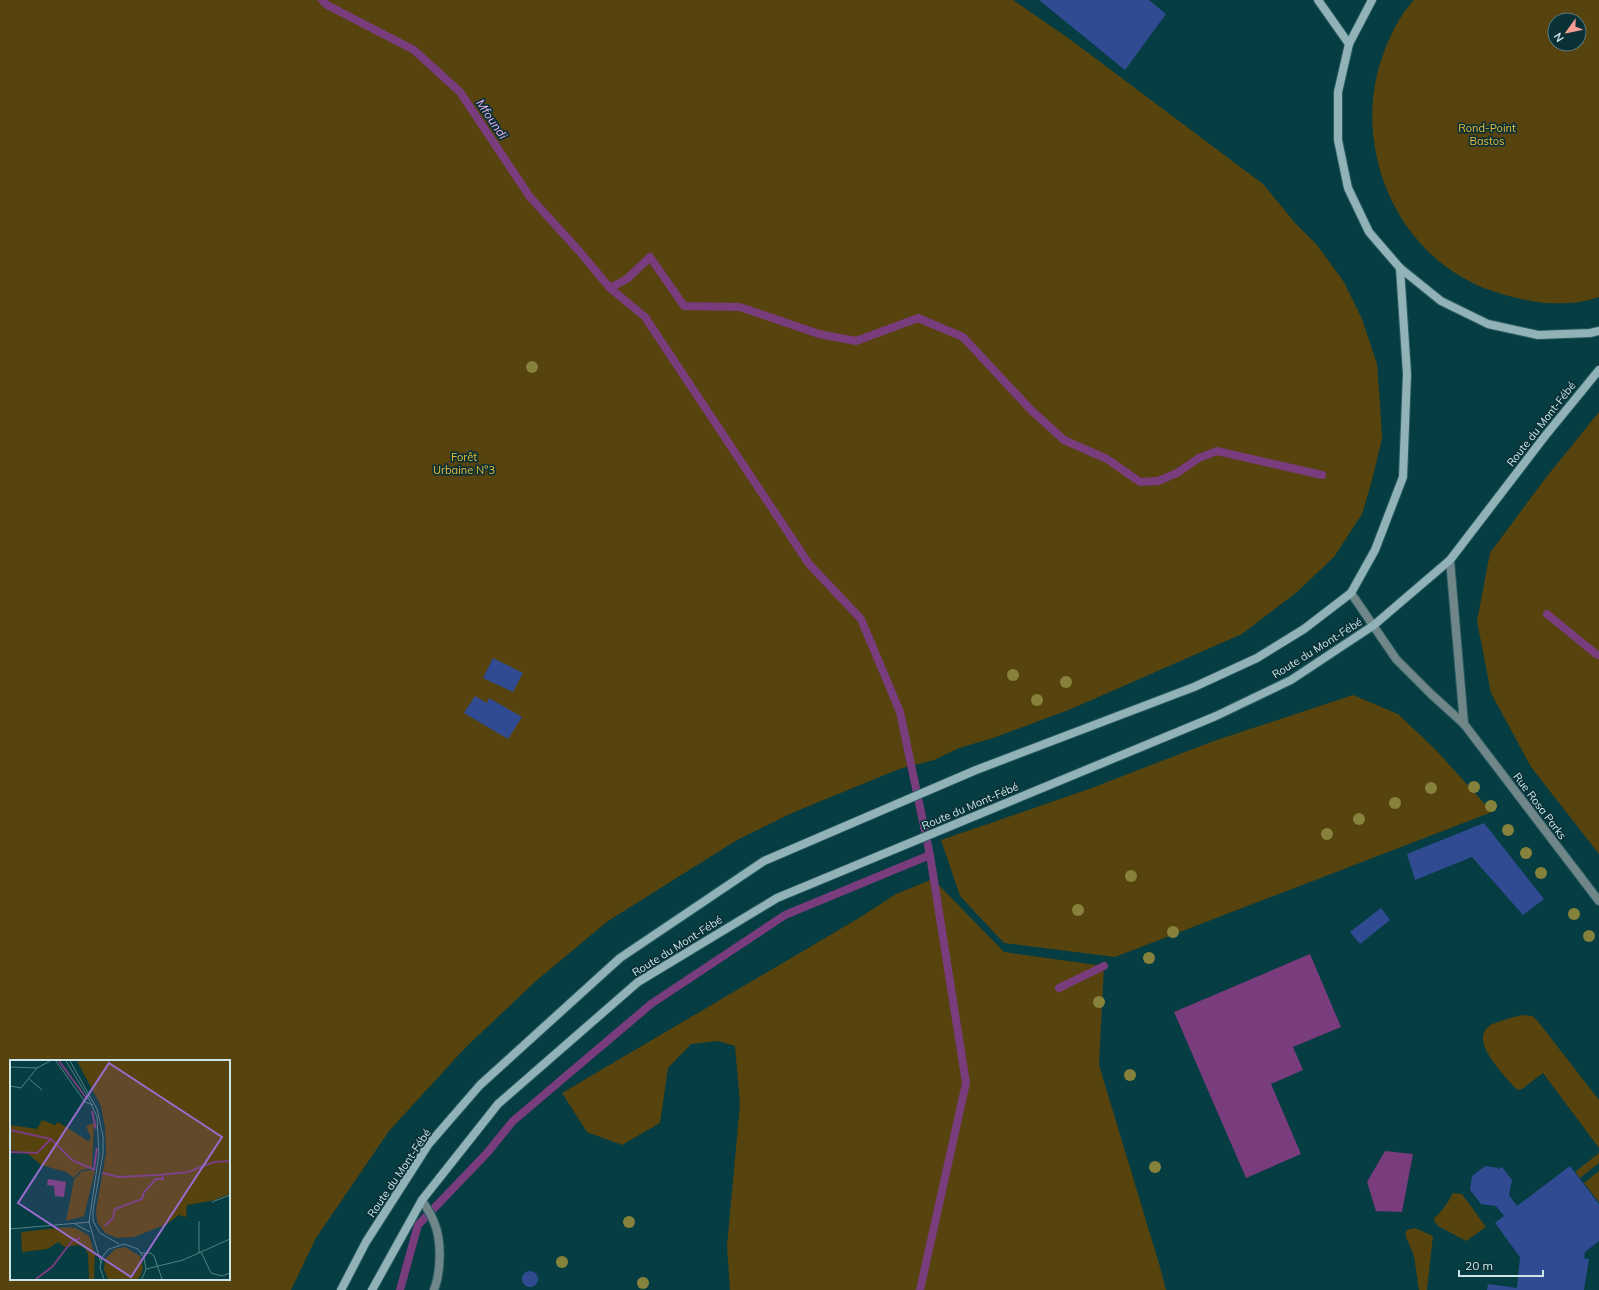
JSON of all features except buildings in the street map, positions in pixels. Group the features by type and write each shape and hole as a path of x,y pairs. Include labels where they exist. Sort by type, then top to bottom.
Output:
{"street":[{"path":"1318,0 1349,44"},
{"path":"1372,0 1349,44 1338,92 1338,140 1348,188 1369,232 1400,268 1441,302 1488,324 1538,335 1590,333 1599,331"},
{"name":"Route du Mont-Fébé","path":"341,1290 366,1242 428,1145 480,1085 620,958 764,862 976,770 1194,687 1229,671 1257,658 1304,629 1351,593 1375,550 1404,477 1407,374 1400,268"},
{"name":"Route du Mont-Fébé","path":"372,1290 422,1200 498,1104 638,982 777,898 1216,716 1291,680 1374,626 1450,560 1545,436 1599,370"},
{"path":"1450,560 1464,724"},
{"name":"Rue Rosa Parks","path":"1351,593 1402,665 1464,724 1599,901"},
{"path":"422,1200 435,1223 440,1249 437,1281 434,1290"}],"green space":[{"name":"Forêt Urbaine N°3","path":"0,0 1013,0 1071,40 1263,184 1296,224 1317,245 1344,282 1362,319 1377,364 1382,439 1362,514 1334,557 1297,592 1242,634 1071,709 993,738 959,748 934,760 899,769 792,813 737,840 608,921 536,981 465,1048 389,1131 316,1238 291,1290 0,1290"},
{"name":"Rond-Point Bastos","path":"1414,0 1599,0 1599,297 1578,302 1554,303 1520,299 1491,291 1462,277 1436,259 1414,236 1397,210 1384,181 1375,151 1372,120 1374,88 1382,58 1395,27"},
{"path":"1599,412 1599,854 1531,767 1491,693 1477,621 1490,553 1544,480"},
{"path":"1353,695 1398,714 1436,750 1492,812 1115,957 1004,943 960,896 941,840 1089,789 1211,742"},
{"path":"933,879 1004,952 1104,966 1099,1065 1166,1290 730,1290 727,1246 740,1104 735,1046 718,1041 691,1044 668,1068 660,1123 622,1145 587,1132 562,1093 859,918 896,894"},
{"path":"1521,1015 1532,1016 1536,1019 1599,1100 1599,1148 1543,1073 1522,1089 1518,1090 1490,1058 1483,1041 1484,1033 1488,1027"},
{"path":"1599,1153 1599,1163 1580,1178 1575,1172"},
{"path":"1599,1171 1599,1202 1584,1183"},
{"path":"1453,1193 1462,1194 1486,1227 1466,1241 1438,1226 1435,1222 1434,1218 1439,1214"},
{"path":"1415,1228 1433,1236 1427,1290 1419,1290 1414,1256 1405,1234 1407,1230"}],"shaded area":[{"path":"1310,954 1341,1027 1293,1047 1303,1070 1271,1084 1301,1154 1246,1178 1174,1012"},
{"path":"1385,1151 1413,1154 1402,1212 1376,1211 1367,1182"}],"waterway":[{"path":"322,0 327,5 414,50 460,92 530,197 610,288 645,317 809,564 861,619 900,712 930,855 966,1083 920,1290"},
{"path":"610,288 627,279 650,257 684,306 740,307 819,334 856,341 918,318 963,337 1031,410 1064,440 1107,459 1140,482 1158,481 1177,473 1199,458 1217,451 1322,475"},
{"name":"Mfoundi","path":"1547,614 1599,655"},
{"path":"400,1290 418,1225 487,1153 513,1121 651,1004 785,915 930,855"},
{"path":"1059,988 1104,966"}]}
